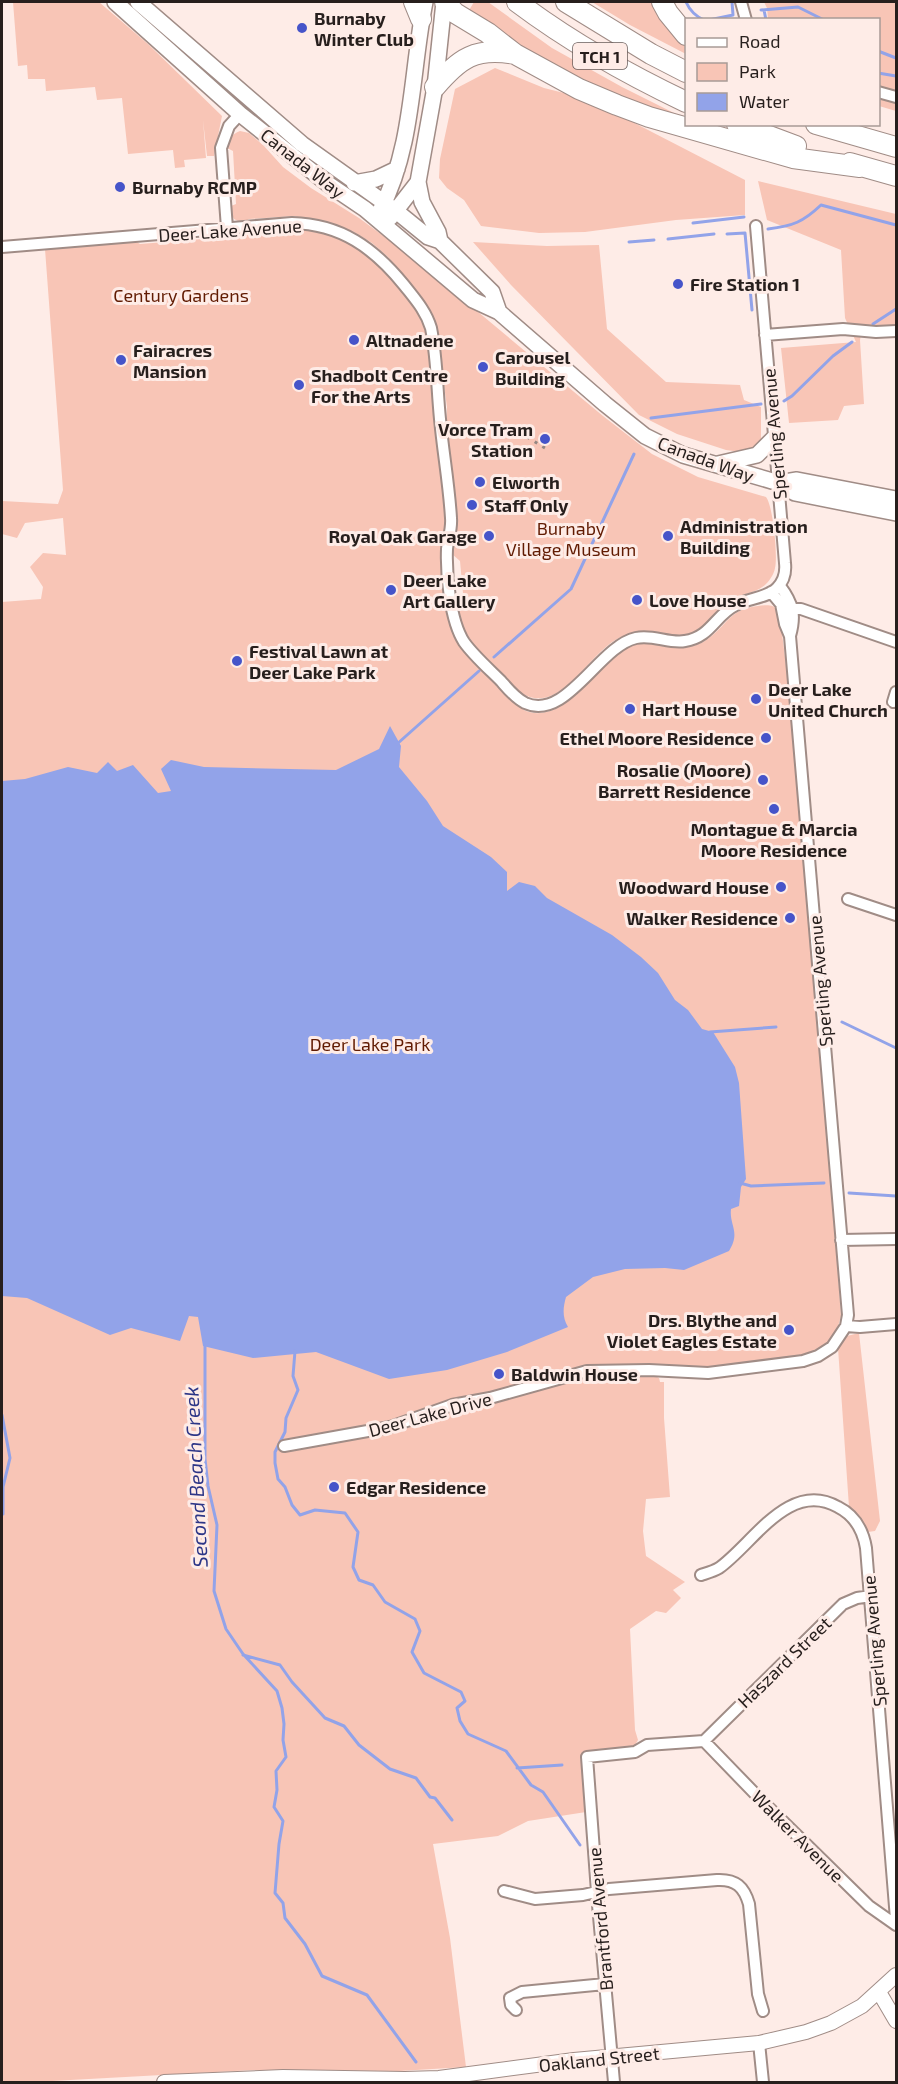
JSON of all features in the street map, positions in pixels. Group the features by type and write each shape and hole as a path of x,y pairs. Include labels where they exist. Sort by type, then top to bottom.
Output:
{"highway":[{"path":"444,2 448,8 488,33 515,54 579,89 649,117 793,158 860,167"},
{"name":"TCH 1","path":"517,2 632,75 685,101"},
{"name":"TCH 1","path":"566,2 651,54 685,71"},
{"path":"662,2 685,33"},
{"path":"435,87 456,64 476,53 496,51 515,54"},
{"path":"742,126 860,167 897,176"},
{"path":"823,126 897,147"},
{"path":"868,126 897,137"}],"main road":[{"name":"Canada Way","path":"115,2 240,114 380,222 473,300 499,312 645,436 683,455 778,483 795,493 897,513"},
{"name":"Canada Way","path":"138,2 302,144 428,237 440,241 492,292 499,312"},
{"path":"440,241 438,232 422,202 418,182 435,87 444,2"},
{"path":"390,207 406,135 420,7"},
{"path":"354,183 376,179 397,169"},
{"path":"380,222 390,207 418,182"},
{"path":"715,465 757,455 775,437"},
{"name":"Canada Way","path":"778,483 797,480 897,499"}],"street":[{"path":"741,2 745,18"},
{"path":"880,92 897,97"},
{"path":"227,228 221,148 229,126 240,114"},
{"name":"Deer Lake Avenue","path":"2,247 297,223 338,232 364,245 379,256 421,306 428,319 433,338 451,522 447,551 453,616 459,634 467,646 521,701 536,706 556,702 562,699 610,652 625,642 639,637 677,642 695,639 711,630 735,605 775,589"},
{"name":"Sperling Avenue","path":"756,226 786,568 786,574 775,589 790,636 848,1315 846,1326"},
{"path":"765,335 843,329 897,331"},
{"path":"775,589 788,596 793,609 801,609 897,642"},
{"name":"Sperling Avenue","path":"790,636 794,624 793,609"},
{"path":"848,899 897,915"},
{"path":"841,1240 897,1239"},
{"path":"846,1326 897,1324"},
{"name":"Deer Lake Drive","path":"284,1446 390,1427 452,1405 490,1398 587,1371 649,1370 708,1373 803,1361 826,1352 837,1341 846,1326"},
{"name":"Sperling Avenue","path":"701,1575 720,1567 779,1513 790,1506 806,1501 820,1501 835,1505 846,1512 856,1523 865,1541 871,1596 897,1919"},
{"name":"Haszard Street","path":"704,1740 843,1604 857,1598 871,1596"},
{"name":"Brantford Avenue","path":"614,2082 587,1756 635,1752 647,1745 704,1740"},
{"name":"Walker Avenue","path":"704,1740 764,1803 869,1906 897,1925"},
{"path":"504,1891 535,1899 609,1889 725,1880 740,1886 746,1893 750,1904 758,1994 763,2011"},
{"name":"Oakland Street","path":"164,2082 283,2077 438,2078 612,2056 759,2043 806,2032 831,2023 862,2006 897,1975"},
{"path":"516,2010 511,2005 510,1998 522,1992 605,1984"},
{"path":"879,1992 897,2021"},
{"path":"759,2043 763,2082"}],"green space":[{"path":"13,2 99,2 148,44 222,116 214,156 207,156 203,120 206,158 184,160 185,167 175,168 173,150 128,154 122,98 97,100 95,87 46,91 45,79 28,79 27,65 18,66"},
{"path":"474,2 488,2 552,48 676,114 677,119 580,80 516,46 468,12"},
{"path":"592,2 655,2 685,42 685,53"},
{"path":"764,2 896,2 896,111 880,106 880,18 768,18"},
{"path":"495,68 544,88 588,99 745,180 745,215 676,220 585,232 539,233 481,226 464,200 447,188 439,178 440,159 455,89"},
{"name":"Burnaby Village Museum","path":"240,131 249,133 283,167 311,188 359,218 412,257 652,454 698,477 766,497 773,520 776,553 772,577 762,588 730,600 706,625 692,634 675,637 640,633 621,637 608,645 571,682 545,698 530,697 514,688 477,649 463,627 459,614 456,600 464,604 460,561 452,554 456,520 446,429 447,407 436,327 431,312 388,257 372,243 354,232 337,225 303,220 295,216 249,219 242,223 234,219 229,209 236,204 233,151 227,148 231,137"},
{"path":"758,181 896,214 896,327 862,330 860,340 864,404 844,406 838,420 789,423 781,348 856,342 845,318 841,250 767,220"},
{"name":"Deer Lake Park","path":"286,229 325,232 358,249 401,288 422,318 429,343 434,413 445,496 447,606 456,638 477,665 512,701 530,712 545,712 557,708 608,660 628,646 646,643 673,647 692,646 711,637 740,611 767,605 779,610 786,665 788,666 831,1177 834,1182 832,1189 841,1316 837,1330 827,1343 808,1354 710,1367 663,1366 580,1371 441,1412 579,1375 653,1375 659,1378 660,1382 664,1382 664,1418 670,1497 646,1499 643,1531 646,1556 685,1582 673,1590 681,1598 666,1613 656,1611 630,1629 635,1730 638,1740 634,1747 582,1754 586,1812 528,1821 498,1836 433,1844 450,1938 466,2067 399,2071 253,2070 2,2082 2,602 41,599 43,587 30,567 43,553 66,555 63,518 25,523 17,538 2,534 2,501 58,504 63,490 45,249 135,241 140,244 203,239 209,235"},
{"path":"473,242 547,246 599,245 607,329 666,382 740,385 744,400 761,407 761,439 755,446 741,452 726,450 677,434 639,415 511,285"},
{"path":"859,1333 880,1521 875,1531 868,1532 862,1521 849,1507 838,1348 847,1336"}],"water":[{"path":"390,726 401,746 399,767 427,801 443,826 491,857 507,872 507,891 519,882 535,886 547,898 612,935 658,973 675,1000 688,1010 702,1029 713,1032 735,1067 739,1083 746,1179 741,1187 739,1206 731,1209 734,1239 729,1251 684,1270 625,1269 593,1277 566,1297 564,1312 568,1327 507,1352 447,1370 389,1379 316,1352 253,1358 203,1346 198,1317 189,1316 180,1341 131,1328 110,1335 27,1298 2,1296 2,781 25,779 68,767 97,773 108,762 117,771 133,765 158,793 171,791 161,769 171,760 204,767 336,770 379,749"}],"waterway":[{"path":"686,2 693,13 700,18"},
{"path":"719,18 733,15 732,2"},
{"path":"761,10 798,7 820,18"},
{"path":"764,10 766,18"},
{"path":"880,52 896,58"},
{"path":"880,73 896,76"},
{"path":"768,229 797,222 809,216 821,205 896,225"},
{"path":"693,223 744,217"},
{"path":"727,234 745,233 752,310"},
{"path":"668,239 714,234"},
{"path":"629,242 654,240"},
{"path":"873,324 896,309"},
{"path":"784,401 833,356 852,342"},
{"path":"651,418 761,404"},
{"path":"494,657 571,589 634,454"},
{"path":"397,744 479,671"},
{"path":"842,1022 896,1048"},
{"path":"710,1032 776,1027"},
{"path":"740,1183 751,1186 824,1183"},
{"path":"849,1193 896,1196"},
{"name":"Second Beach Creek","path":"205,1343 205,1459 208,1486 217,1525 214,1591 226,1629 243,1654 277,1691 282,1708 286,1757 276,1771 277,1790 274,1807 283,1821 275,1893 283,1903 285,1918 305,1944 322,1976 367,1995 416,2062"},
{"path":"295,1351 293,1376 298,1390 286,1418 285,1432 275,1452 278,1479 285,1487 292,1505 300,1515 315,1510 345,1513 358,1532 353,1567 359,1580 373,1585 385,1602 415,1619 420,1631 412,1652 424,1673 461,1692 465,1701 457,1708 460,1721 468,1734 506,1751 531,1785 543,1792 580,1845"},
{"path":"2,1415 10,1458 3,1487 3,1514"},
{"path":"243,1655 280,1665 292,1682 325,1718 344,1726 359,1745 390,1769 416,1778 452,1820"},
{"path":"517,1768 562,1765"}],"railway":[{"path":"527,437 550,451"}],"place":[{"name":"Burnaby Winter Club","path":"302,28"},
{"name":"Burnaby RCMP","path":"120,187"},
{"name":"Fire Station 1","path":"678,284"},
{"name":"Altnadene","path":"354,340"},
{"name":"Fairacres Mansion","path":"121,360"},
{"name":"Carousel Building","path":"483,367"},
{"name":"Shadbolt Centre For the Arts","path":"299,385"},
{"name":"Vorce Tram Station","path":"545,439"},
{"name":"Elworth","path":"480,482"},
{"name":"Staff Only","path":"472,505"},
{"name":"Royal Oak Garage","path":"489,536"},
{"name":"Administration Building","path":"668,536"},
{"name":"Deer Lake Art Gallery","path":"391,590"},
{"name":"Love House","path":"637,600"},
{"name":"Festival Lawn at Deer Lake Park","path":"237,661"},
{"name":"Deer Lake United Church","path":"756,699"},
{"name":"Hart House","path":"630,709"},
{"name":"Ethel Moore Residence","path":"766,738"},
{"name":"Rosalie (Moore) Barrett Residence","path":"763,780"},
{"name":"Montague & Marcia Moore Residence","path":"774,809"},
{"name":"Woodward House","path":"781,887"},
{"name":"Walker Residence","path":"790,918"},
{"name":"Drs. Blythe and Violet Eagles Estate","path":"789,1330"},
{"name":"Baldwin House","path":"499,1374"},
{"name":"Edgar Residence","path":"334,1487"}],"park label":[{"name":"Century Gardens","path":"181,295"}]}
